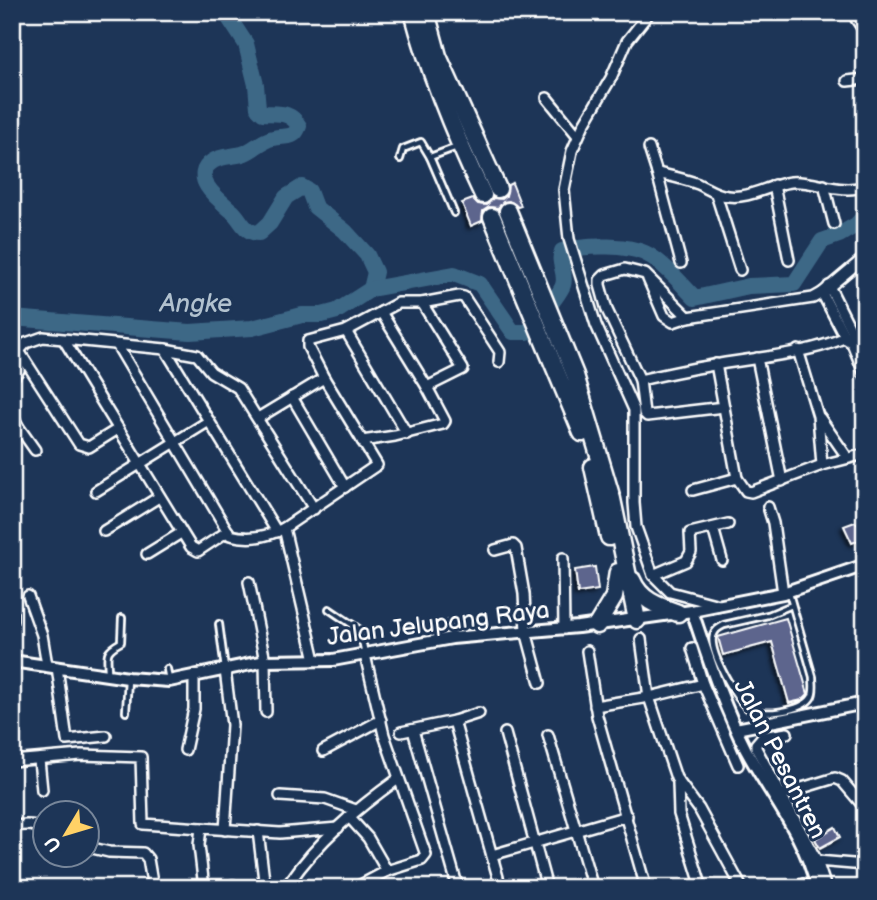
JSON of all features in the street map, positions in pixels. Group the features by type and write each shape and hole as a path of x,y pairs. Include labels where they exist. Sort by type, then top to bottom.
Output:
{"highway":[{"path":"413,12 426,60 459,146 490,192 477,144 438,56 426,12"},
{"path":"508,211 575,375 612,499 621,567 614,597 597,625"},
{"path":"492,217 590,455 634,621"},
{"path":"621,567 645,599 685,612"}],"street":[{"path":"650,12 627,41 611,78 578,136 566,172 564,190 569,239 596,325 634,410 636,527 653,575 670,592 721,606"},
{"path":"855,12 856,19 865,32"},
{"path":"847,81 865,79"},
{"path":"547,98 578,136"},
{"path":"649,148 681,263"},
{"path":"657,173 699,184 716,194 731,197 747,195 774,185 809,182 851,190 865,186"},
{"path":"774,185 789,260"},
{"path":"824,186 835,224"},
{"path":"716,194 740,270"},
{"path":"645,274 667,320 673,322 688,317 813,298 865,257"},
{"path":"688,317 645,274 634,269 612,272 603,277 600,285 617,333 640,380 642,410 647,416 724,407"},
{"path":"826,290 865,375"},
{"path":"117,345 230,535 248,538 280,530 377,467 324,378 308,341 346,331 398,303 422,303 462,296 500,352 499,362"},
{"path":"422,303 463,369 427,387"},
{"path":"362,441 407,434 443,424 444,421 427,387 381,312"},
{"path":"640,380 716,364 818,348 850,339 865,326"},
{"path":"346,331 407,434"},
{"path":"12,379 19,370 19,351 26,343 43,337 165,349 197,355 211,372 238,388 314,509"},
{"path":"64,340 193,550 198,551 228,531"},
{"path":"165,349 280,530 315,660"},
{"path":"798,350 818,416 822,464"},
{"path":"19,351 79,444 89,447 118,429"},
{"path":"757,358 782,481"},
{"path":"716,364 737,478 742,487 751,492 822,464 865,454"},
{"path":"258,418 324,378"},
{"path":"292,397 345,487"},
{"path":"12,414 15,428 35,450"},
{"path":"818,416 847,457"},
{"path":"96,491 209,421"},
{"path":"693,491 737,478"},
{"path":"104,531 159,497"},
{"path":"768,507 786,592"},
{"path":"653,575 686,561 691,552 690,533 728,524"},
{"path":"713,528 722,560"},
{"path":"147,554 181,533"},
{"path":"495,550 513,545 516,548 524,594 526,631 540,683"},
{"path":"563,558 564,629"},
{"name":"Jalan Jelupang Raya","path":"12,661 128,678 169,681 265,661 365,655 452,638 634,621 786,592 865,565"},
{"path":"249,582 265,661 266,712"},
{"path":"28,596 52,666 67,740 106,736"},
{"path":"12,612 12,621"},
{"name":"Jalan Pesantren","path":"685,612 736,729 806,852 817,888"},
{"path":"641,639 649,697 678,783 679,814 702,888"},
{"path":"692,648 703,684 738,765"},
{"path":"587,651 594,706 646,888"},
{"path":"355,888 387,871 422,860 426,855 398,779 365,655"},
{"path":"225,670 232,725 225,830"},
{"path":"184,750 194,709 194,676"},
{"path":"594,706 703,684"},
{"path":"736,729 865,703"},
{"path":"401,732 479,713"},
{"path":"323,751 380,719"},
{"path":"454,721 501,888"},
{"path":"414,730 458,888"},
{"path":"505,733 547,888"},
{"path":"787,733 761,737 756,744 817,861 826,888"},
{"path":"548,735 593,888"},
{"path":"12,761 39,761 81,755 141,757 142,824 296,833 338,828"},
{"path":"39,761 42,790"},
{"path":"782,793 835,778 842,781 864,808"},
{"path":"289,883 308,855 352,813 398,779"},
{"path":"678,783 699,809 743,888"},
{"path":"280,796 325,799 352,813 387,871"},
{"path":"492,855 626,816"},
{"path":"12,825 32,825"},
{"path":"201,828 199,845 204,888"},
{"path":"258,831 265,888"},
{"path":"102,850 144,853 148,859 153,888"},
{"path":"817,861 865,865"}],"lane":[{"path":"400,159 403,149 421,142 454,213"},
{"path":"430,157 459,146 477,144"},
{"path":"786,592 792,605 813,677 814,691 806,703 796,707 768,714 750,709 729,684 714,651 714,633 724,625 768,615 792,605"},
{"path":"329,609 360,630 365,655"},
{"path":"108,674 108,651 121,642 122,618"},
{"path":"219,624 225,670"},
{"path":"449,624 452,638"},
{"path":"167,669 169,681"},
{"path":"127,712 128,678"}],"building":[{"path":"512,183 521,206 509,201 503,202 498,208 489,207 483,211 482,221 471,226 462,203 473,199 478,204 487,205 493,198 502,199 506,196 508,185"},
{"path":"855,522 865,532 865,538 852,543 844,526"},
{"path":"595,567 598,590 578,593 575,570"},
{"path":"786,618 808,694 802,700 789,703 772,642 723,655 718,637"},
{"path":"835,827 840,837 820,848 815,839"}],"waterway":[{"path":"225,12 246,44 256,85 258,108 263,113 288,116 299,126 292,135 269,139 245,153 213,161 206,167 204,174 208,188 250,231 259,233 270,223 286,197 302,187 309,191 315,207 345,231 367,255 375,272 371,289"},
{"name":"Angke","path":"12,318 190,332 252,328 302,315 322,315 337,311 371,289 454,274 480,284 513,332 528,332 553,302 563,285 562,251 608,246 643,252 664,266 695,298 749,286 794,284 822,241 856,225 865,215"}]}
